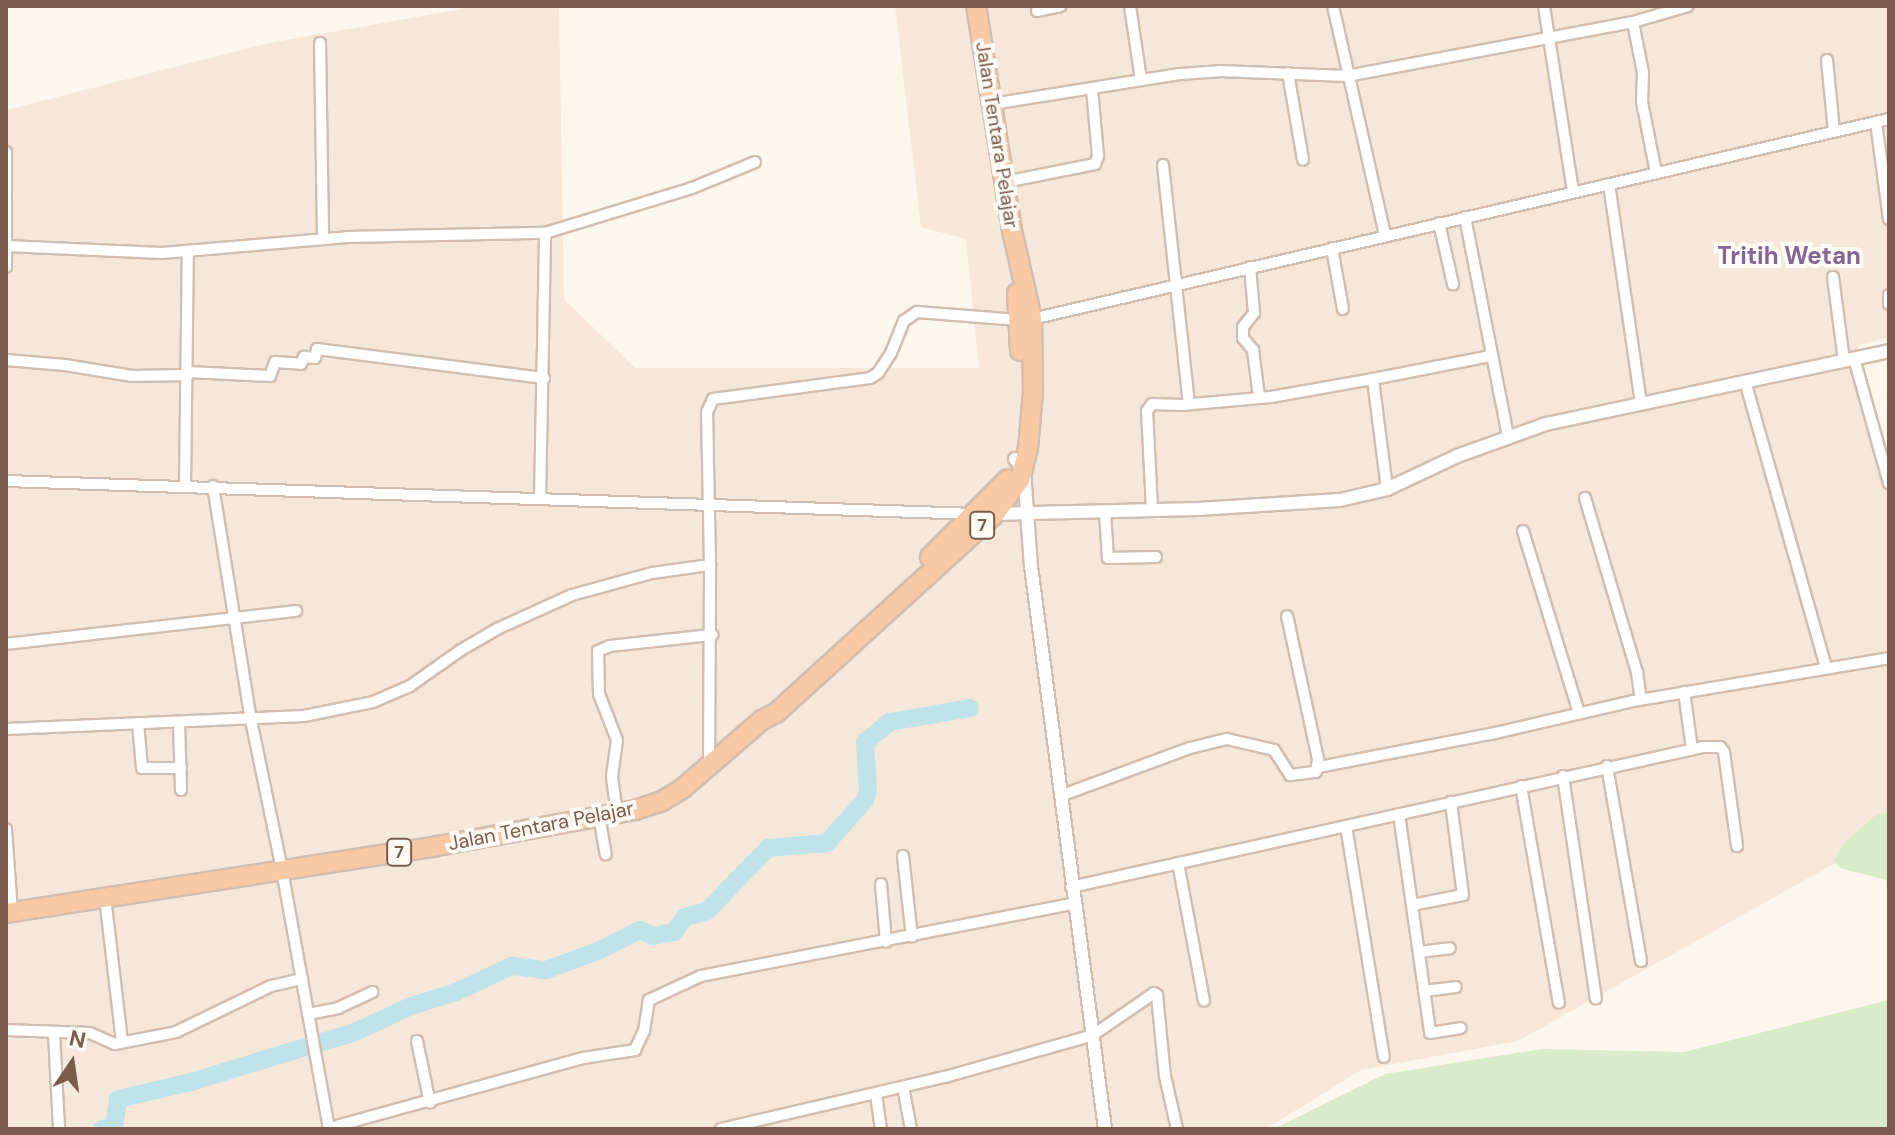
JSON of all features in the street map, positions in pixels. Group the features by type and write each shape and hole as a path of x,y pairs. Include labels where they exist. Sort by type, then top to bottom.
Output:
{"highway":[{"name":"Jalan Tentara Pelajar","path":"9,912 608,815 672,796 762,720 776,713 995,514 1019,465 1032,406 1019,263 976,6"},
{"name":"Jalan Tentara Pelajar","path":"762,720 770,706 976,514 1019,465"}],"street":[{"path":"1037,11 1060,6"},
{"path":"1130,6 1141,80"},
{"path":"1333,6 1385,235"},
{"path":"1544,6 1546,38 1573,192"},
{"path":"992,104 1219,71 1347,76 1633,22 1688,6"},
{"path":"1633,22 1643,73 1642,102 1656,173"},
{"path":"320,43 323,238"},
{"path":"1827,60 1834,132"},
{"path":"1288,73 1303,160"},
{"path":"1005,182 1095,164 1098,156 1092,89"},
{"path":"709,767 712,635 707,412 713,399 870,378 878,373 891,353 904,321 917,312 1026,320 1889,119"},
{"path":"1876,122 1889,219"},
{"path":"6,152 6,267"},
{"path":"6,246 188,252 323,238 545,233 692,188 755,162"},
{"path":"1163,165 1189,404"},
{"path":"1609,184 1641,403"},
{"path":"1465,217 1508,436"},
{"path":"1439,223 1453,284"},
{"path":"540,499 545,233"},
{"path":"1332,248 1343,309"},
{"path":"185,486 188,252"},
{"path":"1250,267 1254,313 1243,327 1243,338 1253,350 1259,397"},
{"path":"1833,277 1849,359 1889,483"},
{"path":"1889,295 1889,304"},
{"path":"6,360 65,365 132,376 270,376 275,362 301,364 304,357 315,358 317,349 544,378"},
{"path":"6,481 976,514 1105,512 1340,500 1387,489 1508,436 1641,403 1889,351"},
{"path":"1152,509 1149,406 1259,397 1490,356"},
{"path":"1373,379 1387,489"},
{"path":"1745,381 1826,668"},
{"path":"1019,465 1073,904 1105,1129"},
{"path":"213,486 251,720 329,1128 430,1103 583,1058 635,1050 644,1031 649,1000 701,976 1073,904"},
{"path":"1585,498 1637,672 1641,699"},
{"path":"1105,512 1108,558 1156,557"},
{"path":"1523,531 1579,713"},
{"path":"6,729 251,720 304,716 373,702 410,686 497,629 572,595 652,573 710,565"},
{"path":"6,644 296,611"},
{"path":"1287,616 1319,767"},
{"path":"606,854 617,740 599,694 598,651 610,646 712,635"},
{"path":"1060,796 1190,748 1227,739 1274,750 1290,775 1313,773 1319,767 1641,699 1889,658"},
{"path":"1684,692 1692,749"},
{"path":"179,722 181,790"},
{"path":"138,723 142,768 181,768"},
{"path":"1071,887 1607,766 1692,749 1720,747 1724,752 1737,846"},
{"path":"1607,766 1641,961"},
{"path":"1563,776 1596,999"},
{"path":"1521,786 1559,1003"},
{"path":"1412,905 1463,895 1451,802"},
{"path":"1399,814 1430,1033 1461,1028"},
{"path":"1346,826 1384,1057"},
{"path":"6,829 9,912"},
{"path":"903,856 912,937"},
{"path":"1178,863 1204,1001"},
{"path":"881,884 886,942"},
{"path":"105,897 122,1042"},
{"path":"1419,952 1450,948"},
{"path":"6,1030 90,1033 100,1035 109,1044 122,1042 176,1032 276,984 302,979"},
{"path":"721,1129 876,1094 1093,1035 1166,987"},
{"path":"1424,991 1456,987"},
{"path":"308,1014 338,1008 372,992"},
{"path":"1154,993 1157,995 1165,1076 1177,1129"},
{"path":"54,1033 59,1129"},
{"path":"417,1041 430,1103"},
{"path":"903,1087 911,1129"},
{"path":"876,1094 881,1129"}],"shaded area":[{"path":"479,6 559,6 564,299 635,368 979,368 966,239 921,227 895,6 1889,6 1889,338 1858,345 1889,461 1889,833 1518,1041 1361,1070 1266,1129 6,1129 6,110 269,43"}],"green space":[{"path":"1889,812 1889,881 1840,868 1834,861 1845,842 1876,815"},
{"path":"1889,1000 1889,1129 1274,1129 1385,1074 1542,1049 1684,1052"}],"waterway":[{"path":"322,1042 353,1033 411,1006 456,992 512,966 546,970 598,951 640,930 653,936 674,932 685,917 707,911 768,848 827,843 865,800 868,790 865,742 890,722 970,708"},
{"path":"102,1129 114,1128 118,1099 191,1082 312,1045"}],"district":[{"name":"Tritih Wetan","path":"1789,256"}]}
